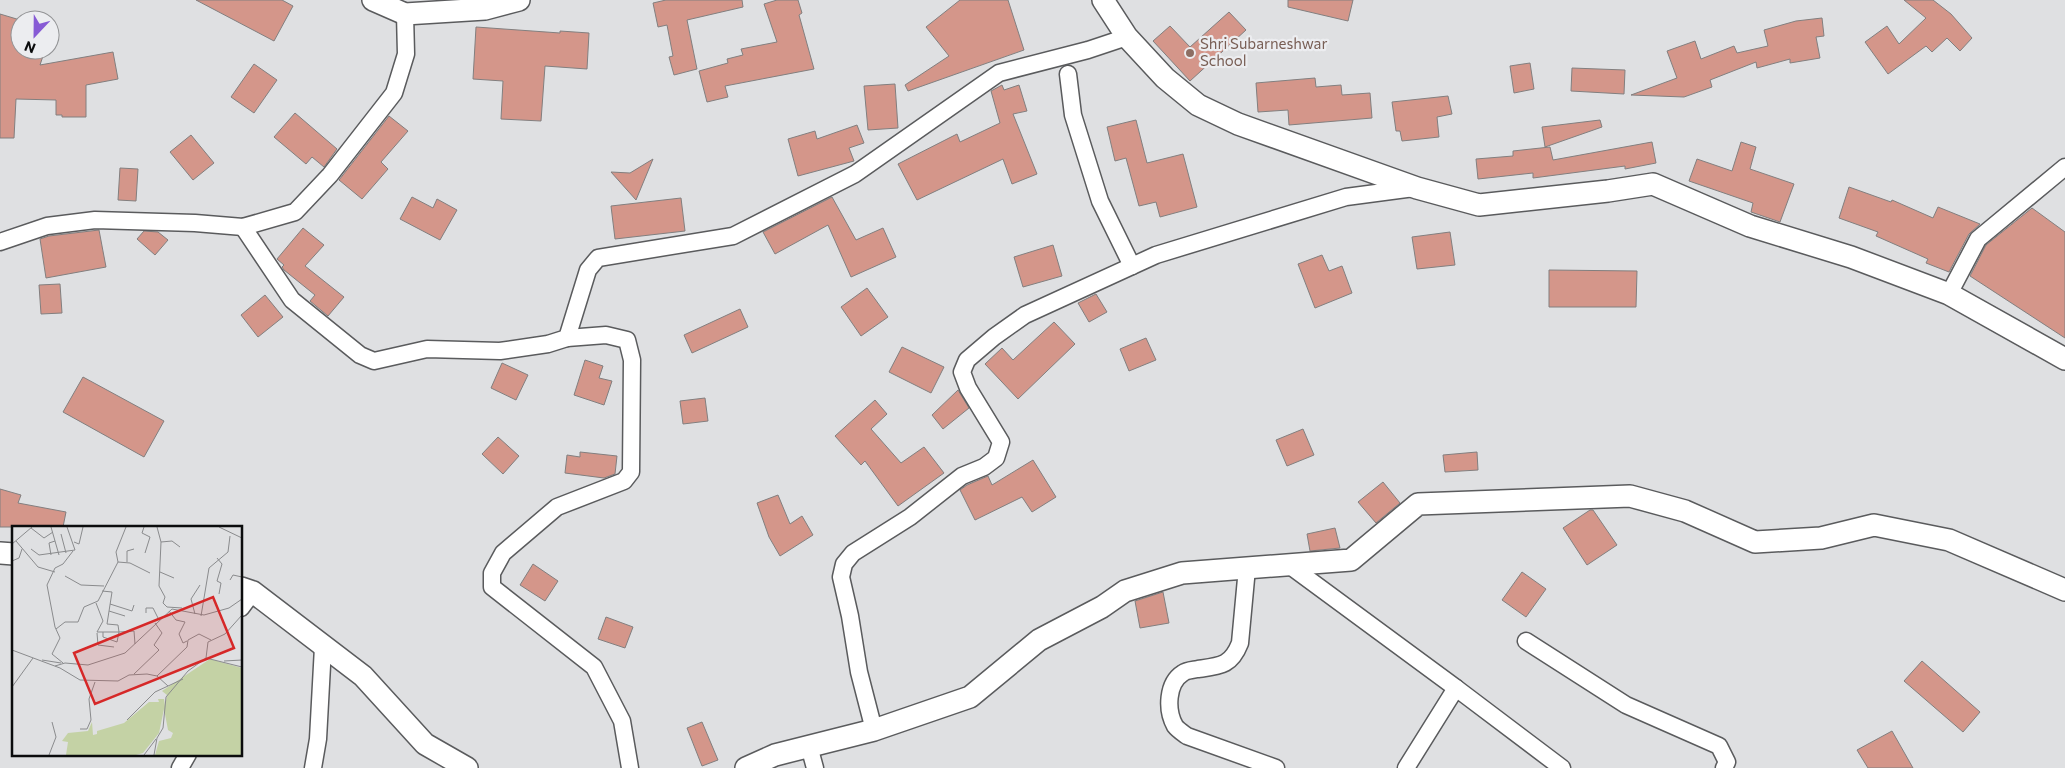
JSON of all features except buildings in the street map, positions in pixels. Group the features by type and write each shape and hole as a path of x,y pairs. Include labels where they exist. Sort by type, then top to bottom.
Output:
{"street":[{"path":"373,0 405,14 485,9 519,0"},
{"path":"1103,0 1127,37 1165,78 1198,105 1238,124 1417,188 1479,205 1654,184 1750,226 1851,257 1949,294 2065,359"},
{"path":"0,242 46,226 95,220 194,223 243,227 296,212 330,175 394,93 406,54 405,14"},
{"path":"568,338 588,270 598,258 733,236 855,174 999,73 1088,50 1127,37"},
{"path":"1068,74 1073,115 1100,201 1132,266"},
{"path":"1949,294 1978,239 2065,168"},
{"path":"874,730 859,672 850,616 841,577 844,564 853,553 910,517 962,476 984,467 996,458 1001,442 968,388 962,372 967,360 994,336 1025,315 1156,255 1346,197 1417,188"},
{"path":"243,227 292,300 360,355 374,361 427,349 500,350 548,344 568,338 606,335 627,340 632,360 631,472 624,480 557,507 504,553 492,573 492,587 594,666 622,722 630,768"},
{"path":"746,768 774,755 874,730 970,697 1039,640 1102,607 1125,591 1182,573 1351,560 1418,504 1630,496 1685,511 1755,542 1821,538 1874,525 1949,540 2065,590"},
{"path":"1289,564 1562,768"},
{"path":"1247,568 1240,642 1236,654 1220,665 1184,672 1174,680 1170,694 1170,711 1176,727 1187,736 1276,768"},
{"path":"245,596 323,647 363,676 446,768"},
{"path":"1526,641 1626,705 1719,746 1726,762 1724,768"},
{"path":"313,768 318,739 323,647"},
{"path":"1406,768 1456,688"},
{"path":"425,744 467,768"},
{"path":"809,746 815,768"},
{"path":"180,768 187,756"}],"place":[{"name":"Shri Subarneshwar School","path":"1190,53"}]}
